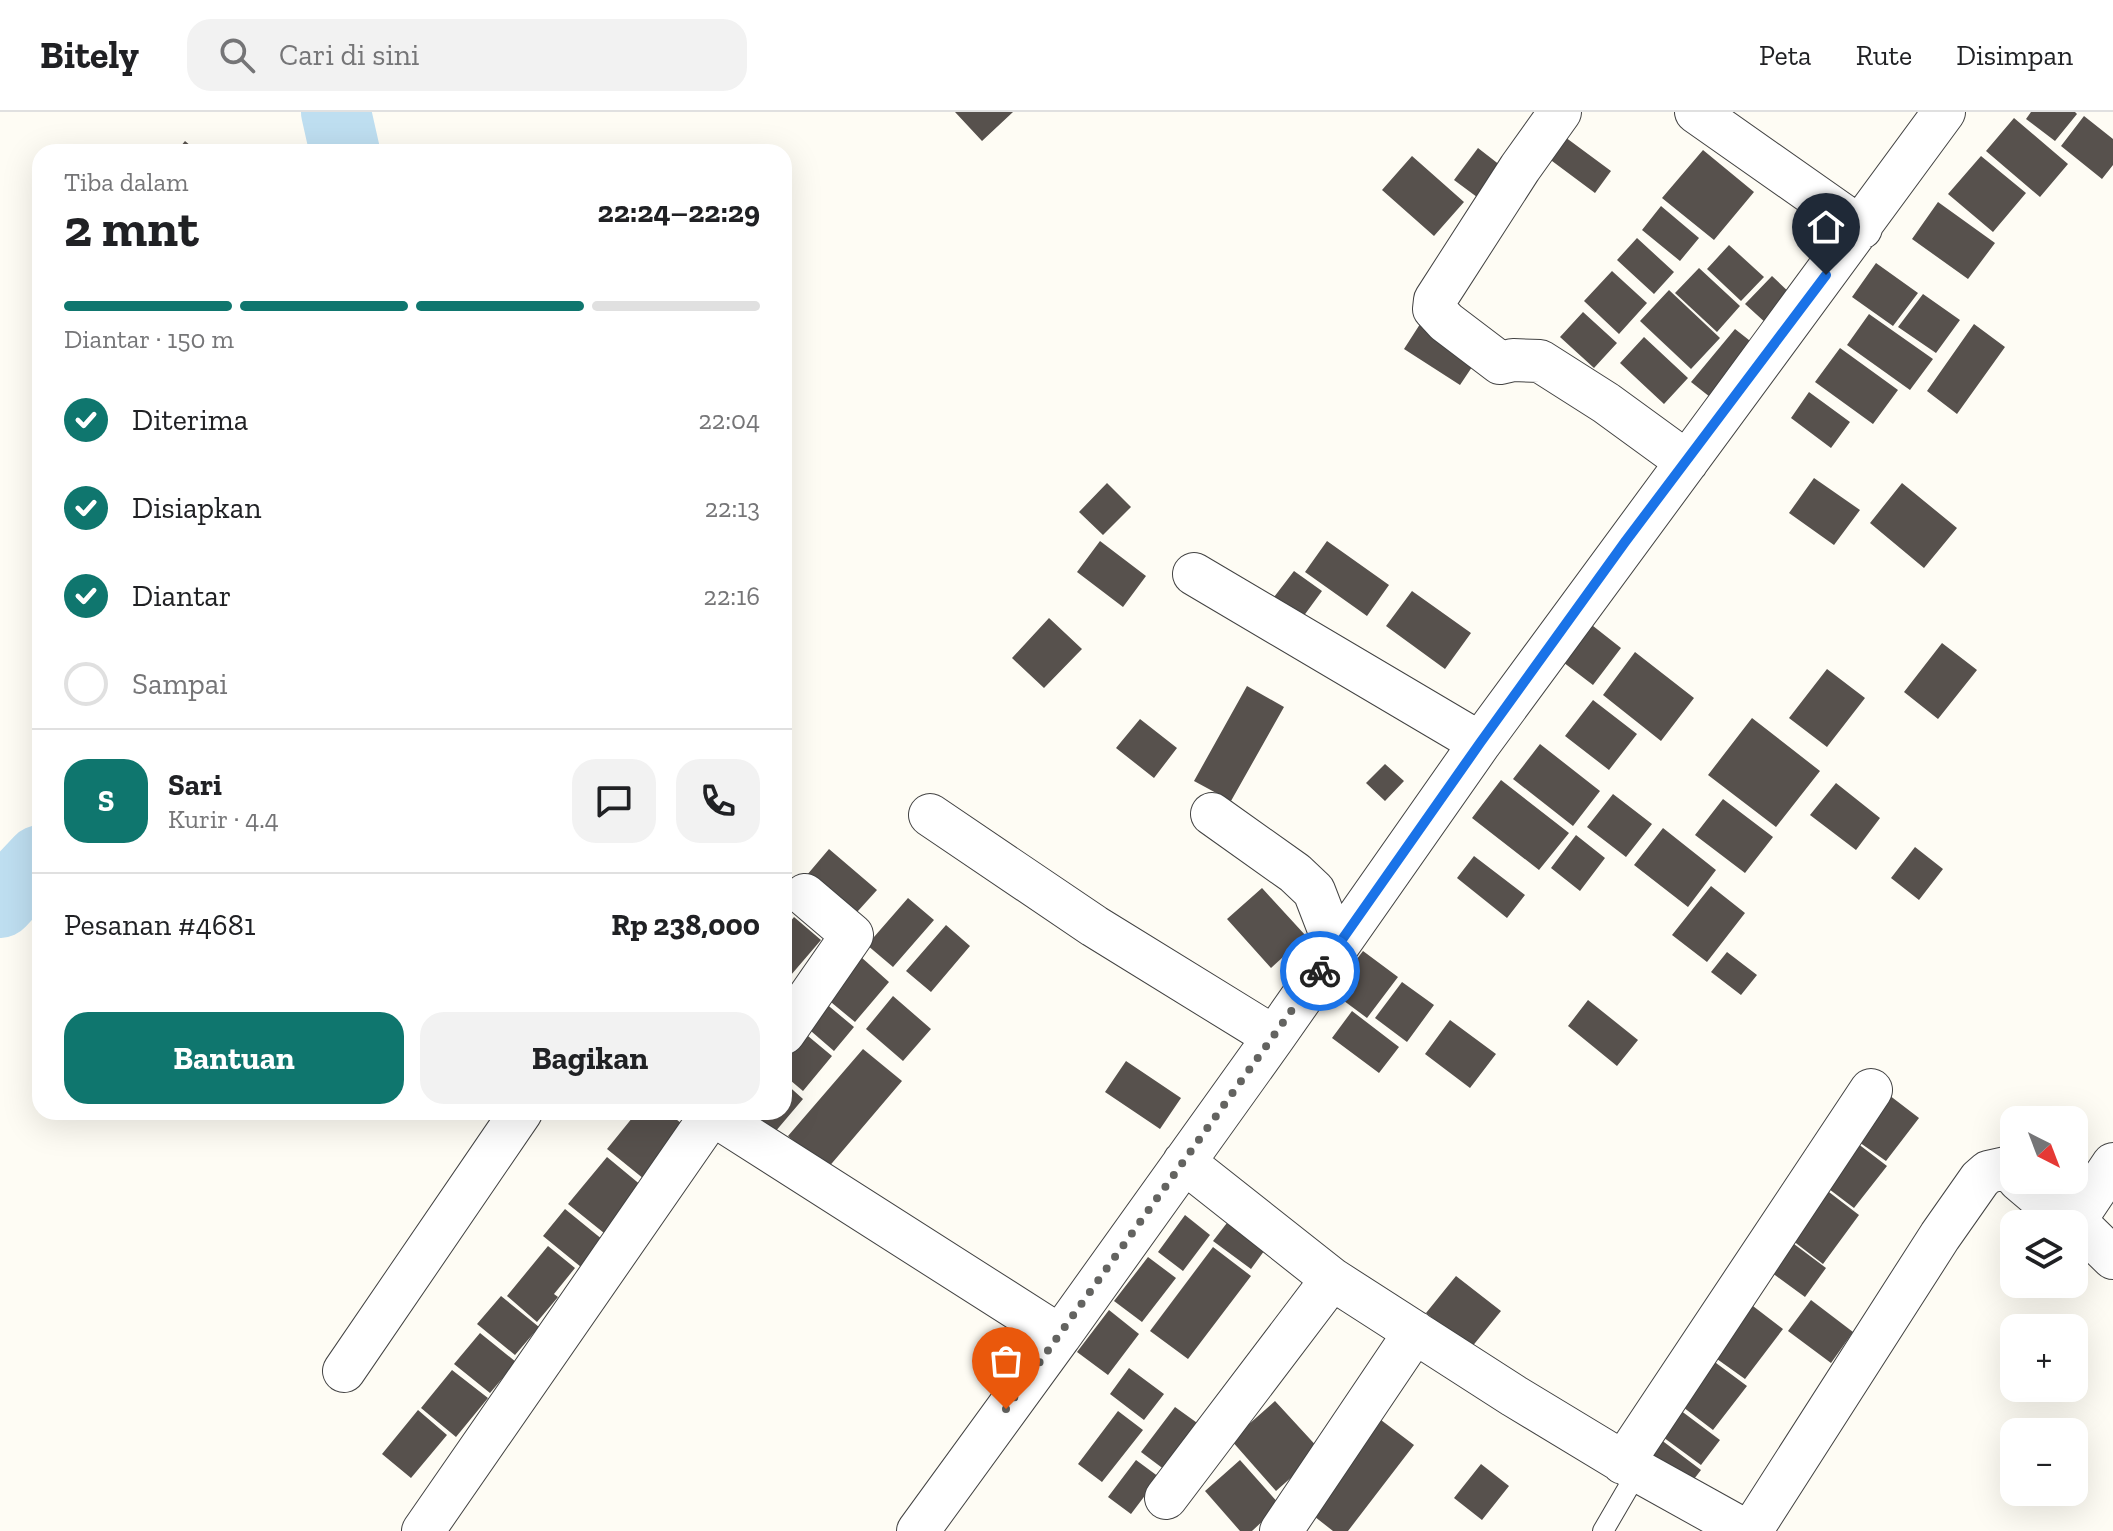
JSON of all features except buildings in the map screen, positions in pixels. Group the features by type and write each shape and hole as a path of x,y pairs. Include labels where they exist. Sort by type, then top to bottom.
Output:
{"street":[{"path":"1560,112 1443,287 1435,300 1434,309 1496,361 1504,364 1513,360 1540,361 1606,403 1687,462"},
{"path":"1696,112 1861,228"},
{"path":"918,1531 1274,1037 1480,743 1944,112"},
{"path":"1194,574 1480,743"},
{"path":"1212,814 1295,873 1314,891 1336,948"},
{"path":"930,815 1094,926 1274,1037"},
{"path":"792,1021 852,935 805,895"},
{"path":"1630,1467 1871,1090"},
{"path":"344,1371 516,1120"},
{"path":"423,1531 714,1120"},
{"path":"726,1120 1060,1336"},
{"path":"1184,1162 1332,1279 1630,1467 1748,1531 1940,1236 1980,1179 2000,1168"},
{"path":"2082,1210 2113,1164"},
{"path":"2035,1194 2054,1210"},
{"path":"2088,1234 2113,1258"},
{"path":"1166,1498 1332,1279"},
{"path":"1281,1531 1415,1332"}],"lane":[{"path":"1603,1531 1630,1467"}],"waterway":[{"path":"336,112 343,144"},
{"path":"0,903 32,869"}],"way so far":[{"path":"1006,1409 1320,971"}],"route":[{"path":"1320,971 1625,542 1826,275"}]}
